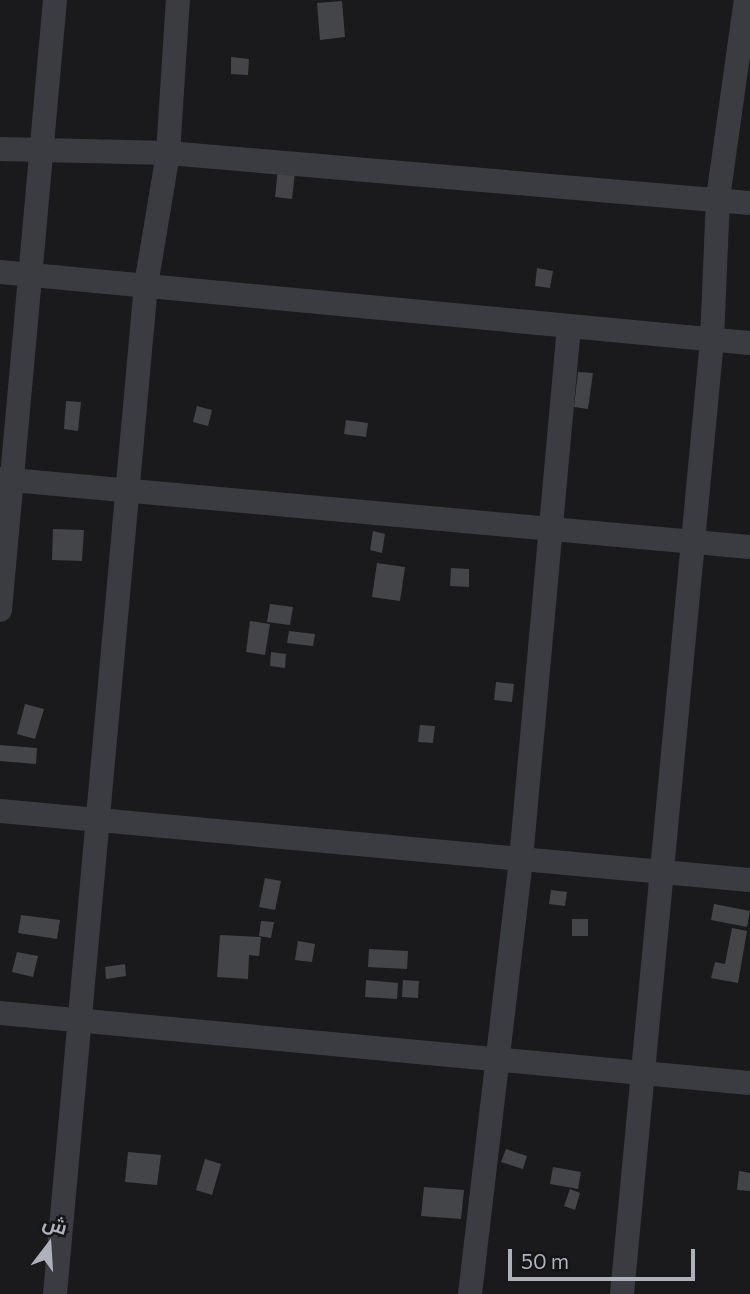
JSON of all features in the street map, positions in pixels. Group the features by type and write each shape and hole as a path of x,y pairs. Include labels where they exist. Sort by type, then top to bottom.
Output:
{"street":[{"path":"0,610 7,480 32,274 55,0"},
{"path":"55,1294 146,285 169,153 178,0"},
{"path":"622,1294 639,1072 712,340 718,198 747,6"},
{"path":"0,149 42,153 169,153 718,198 750,203"},
{"path":"0,272 750,343"},
{"path":"470,1294 493,1061 521,859 569,326"},
{"path":"7,480 750,547"},
{"path":"0,811 750,880"},
{"path":"0,1013 750,1083"}],"building":[{"path":"342,1 345,37 320,40 317,3"},
{"path":"231,57 249,59 248,75 231,74"},
{"path":"278,169 295,172 292,199 275,197"},
{"path":"537,268 553,271 550,288 535,286"},
{"path":"578,372 593,373 588,409 574,407"},
{"path":"66,401 81,402 78,431 64,429"},
{"path":"197,406 212,410 208,426 193,422"},
{"path":"346,420 368,423 366,437 344,434"},
{"path":"53,529 84,530 82,561 52,560"},
{"path":"373,531 385,534 382,553 370,550"},
{"path":"377,563 405,567 400,601 372,597"},
{"path":"451,568 469,569 469,587 450,586"},
{"path":"270,604 293,607 290,625 267,622"},
{"path":"250,621 270,624 265,655 246,652"},
{"path":"289,631 315,634 313,646 287,643"},
{"path":"271,652 286,654 285,668 270,666"},
{"path":"496,682 514,684 512,702 494,700"},
{"path":"25,704 44,709 35,739 17,734"},
{"path":"420,725 435,726 433,743 418,742"},
{"path":"0,745 37,748 36,764 0,761"},
{"path":"265,878 281,881 275,910 259,907"},
{"path":"551,890 567,892 565,906 549,904"},
{"path":"714,904 750,911 747,927 711,920"},
{"path":"21,915 60,920 57,939 18,933"},
{"path":"572,919 588,919 588,936 572,936"},
{"path":"261,921 274,922 271,938 259,936"},
{"path":"732,928 747,931 738,983 711,978 715,962 725,964"},
{"path":"220,935 261,937 259,956 249,955 248,979 217,977"},
{"path":"298,941 315,944 312,962 295,960"},
{"path":"369,949 408,951 407,969 368,967"},
{"path":"17,952 38,956 33,977 12,972"},
{"path":"125,964 126,976 106,979 105,967"},
{"path":"366,980 398,983 397,999 365,997"},
{"path":"403,980 419,981 418,998 402,997"},
{"path":"506,1149 527,1156 523,1169 501,1162"},
{"path":"128,1152 161,1155 157,1185 125,1182"},
{"path":"205,1159 221,1164 212,1195 196,1190"},
{"path":"553,1167 581,1172 578,1189 550,1184"},
{"path":"739,1171 750,1173 750,1191 737,1190"},
{"path":"424,1187 464,1190 461,1219 421,1216"},
{"path":"570,1189 580,1193 575,1210 564,1206"}]}
